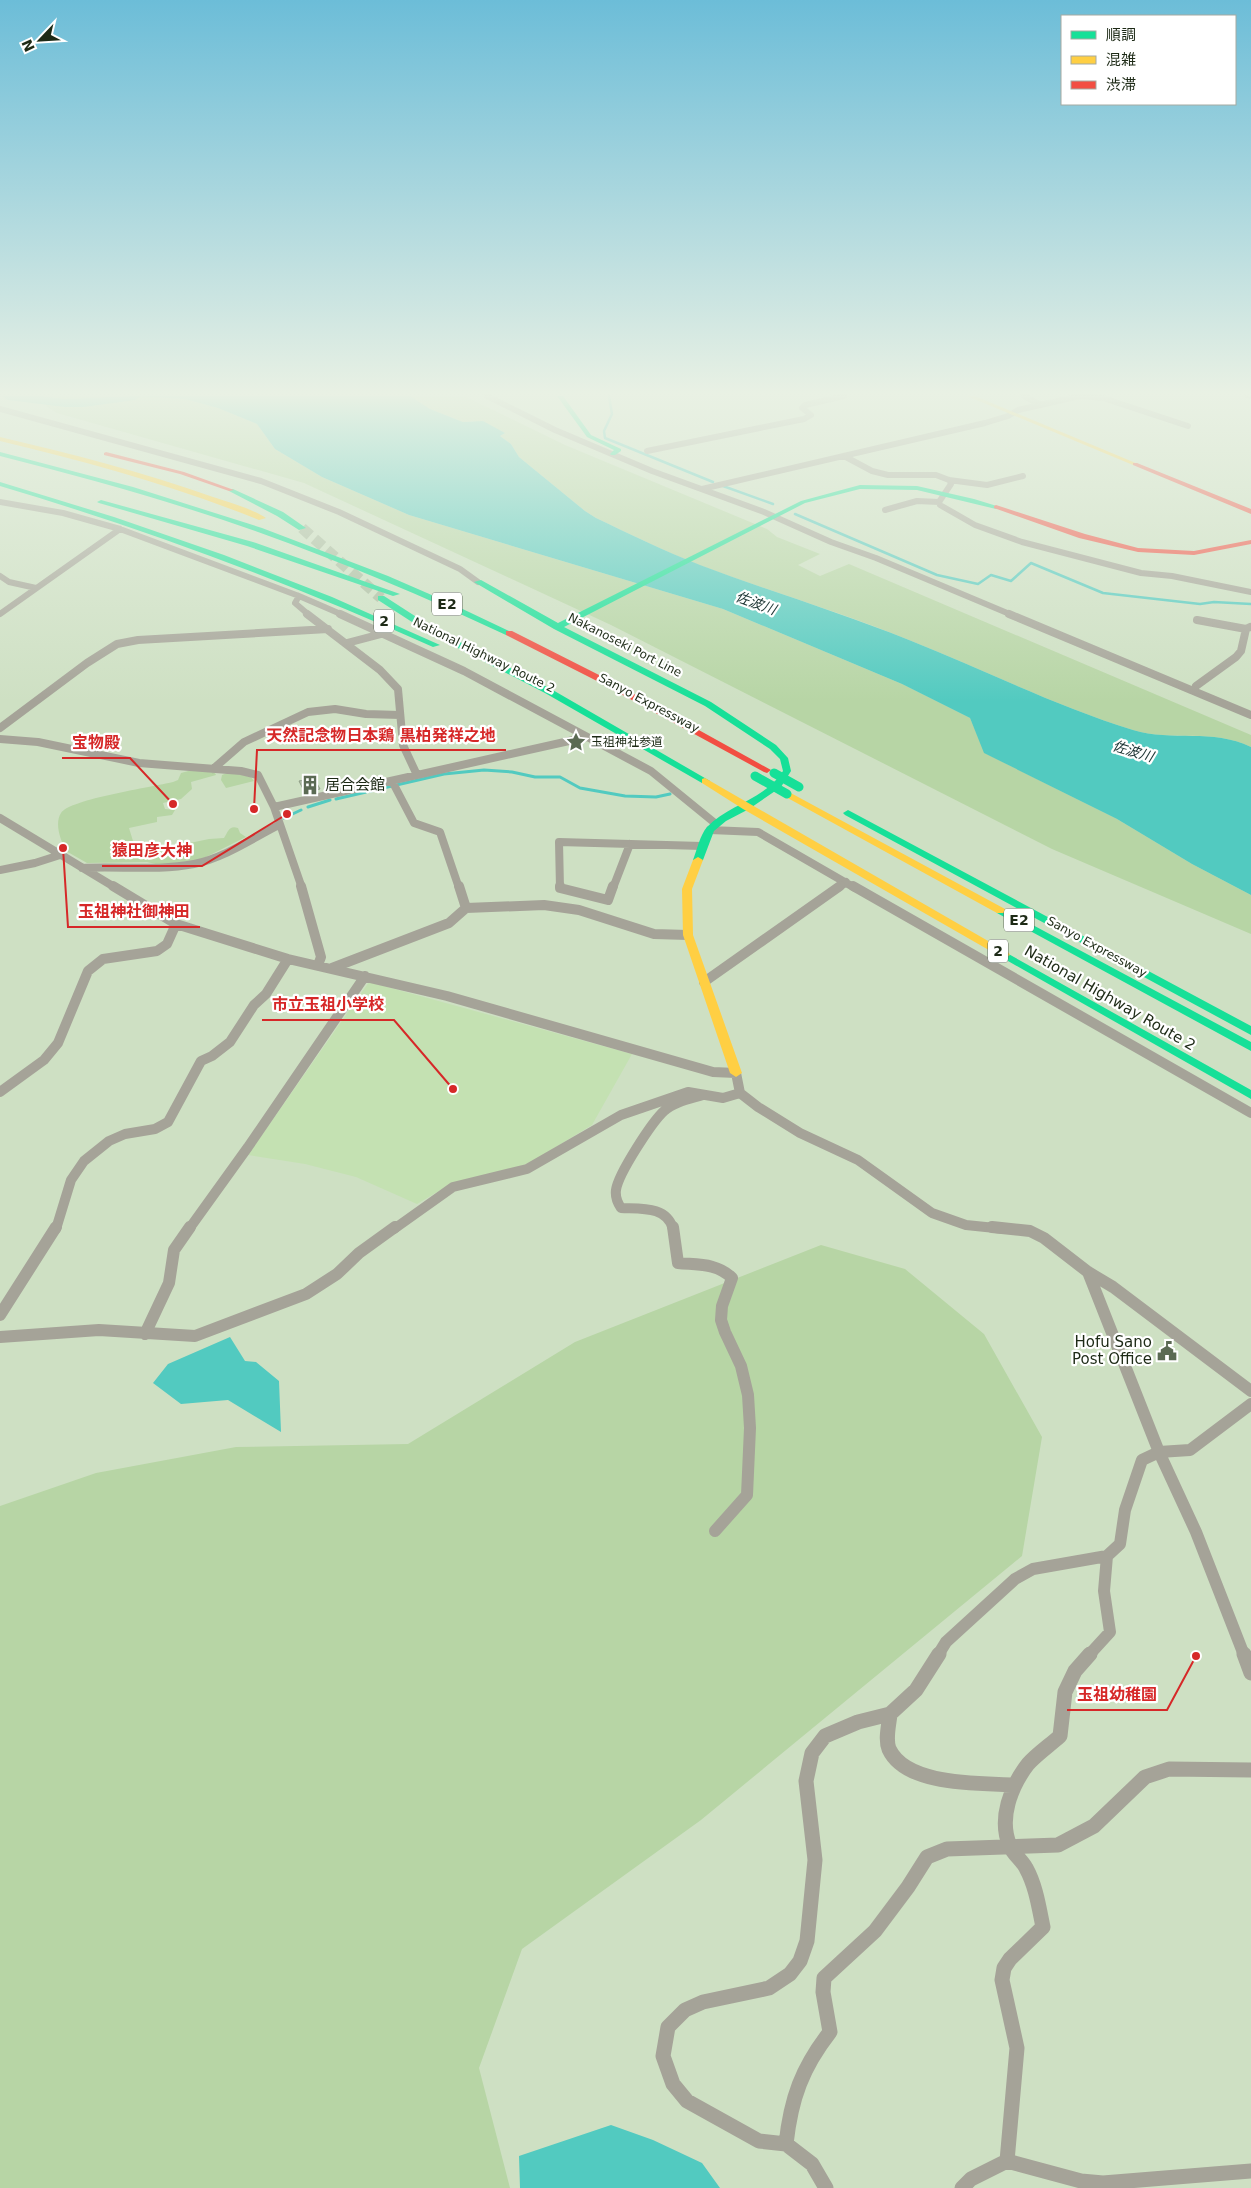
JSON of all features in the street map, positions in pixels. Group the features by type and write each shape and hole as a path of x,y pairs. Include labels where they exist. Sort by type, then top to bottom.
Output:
{"main road":[{"name":"National Highway Route 2","path":"49,498 184,541 336,600 432,643 510,681 725,800 746,807"},
{"path":"83,498 225,536 310,563 438,610"},
{"name":"Sanyo Expressway","path":"145,498 268,540 438,610 591,687 1251,1047"},
{"name":"Sanyo Expressway","path":"158,498 208,511 281,536 389,578 545,652 803,789"},
{"path":"212,498 370,566 389,578"},
{"path":"249,498 266,505 302,528"},
{"name":"Nakanoseki Port Line","path":"557,627 812,498"},
{"name":"Nakanoseki Port Line","path":"965,498 1080,535 1133,549 1159,552 1200,552 1251,542"},
{"path":"1217,498 1251,512"},
{"path":"478,582 557,627"},
{"name":"National Highway Route 2","path":"380,598 432,631 548,691 644,744 746,807 1251,1095"},
{"name":"Nakanoseki Port Line","path":"557,627 682,689 739,723 773,747 784,758 788,771 778,785 746,807"},
{"name":"Sanyo Expressway","path":"834,806 1251,1031"},
{"path":"736,1073 688,935 687,889 702,846 713,827 746,807"}],"street":[{"path":"304,498 339,512 460,570 478,582"},
{"path":"723,498 770,519 876,558 1251,715"},
{"path":"939,502 942,498"},
{"path":"885,510 917,501 939,502 945,509 975,525 1022,542 1141,573 1172,576 1251,592"},
{"path":"0,502 63,513 120,529 299,596 385,633 464,671 651,771 722,833 747,830 758,832 1251,1113"},
{"path":"0,614 120,529"},
{"path":"0,576 9,582 36,588"},
{"path":"299,596 295,603 300,608 380,670 398,689 403,746 417,775"},
{"path":"1196,686 1236,657 1241,651 1248,628 1197,620"},
{"path":"0,728 87,663 117,644 138,640 328,629"},
{"path":"346,643 385,633"},
{"path":"1153,675 1196,686 1229,706"},
{"path":"213,769 244,742 308,712 335,709 366,714 400,714"},
{"path":"274,807 588,737"},
{"path":"0,739 38,742 139,763 241,771 258,775 274,807 309,908 321,957 318,965"},
{"path":"392,781 414,823 440,832 443,837 466,908"},
{"path":"0,818 176,924 288,960 332,968 446,996 713,1072 736,1073 740,1093 758,1107 800,1133 858,1160 932,1213 966,1225 1030,1231 1059,1248 1088,1272 1112,1287 1251,1391"},
{"path":"82,868 116,866 164,868 192,865 218,856 279,825"},
{"path":"630,844 608,900 560,888 559,842 702,846"},
{"path":"0,870 35,863 60,855"},
{"path":"704,982 846,882"},
{"path":"332,968 442,926 466,908 526,905 560,906 579,910 654,934 688,935"},
{"path":"0,1092 44,1060 58,1043 88,971 96,963 103,959 157,951 167,944 176,924"},
{"path":"0,1315 55,1231 71,1180 84,1161 108,1141 126,1134 155,1129 168,1122 201,1061 230,1042 254,1005 266,994 288,960"},
{"path":"144,1334 169,1283 174,1250 366,976"},
{"path":"0,1337 99,1330 195,1336 306,1294 337,1274 359,1253 453,1187 527,1169 621,1115 688,1092 723,1098 740,1093"},
{"path":"706,1094 672,1105 663,1112 648,1132 618,1184 616,1202 621,1208 651,1209 661,1211 670,1216 674,1229 678,1263 718,1267 727,1272 732,1278 729,1292 722,1305 721,1316 722,1326 739,1360 745,1380 749,1406 747,1495 715,1530"},
{"path":"1088,1272 1159,1452 1196,1532 1250,1666"},
{"path":"826,2188 812,2164 786,2144 759,2141 687,2101 674,2084 663,2056 668,2027 685,2010 703,2002 769,1988 790,1974 800,1961 807,1941 815,1860 806,1781 812,1753 825,1736 858,1722 890,1714 916,1690 946,1642 1015,1579 1033,1569 1106,1556 1120,1544 1124,1510 1142,1460 1159,1452 1190,1450 1251,1404"},
{"path":"1006,2161 1017,2048 1002,1980 1004,1968 1010,1959 1043,1927 1037,1898 1026,1868 1010,1847 1005,1827 1008,1803 1014,1785 1029,1763 1060,1736 1065,1692 1075,1671 1110,1632 1104,1591 1106,1556"},
{"path":"890,1714 888,1747 897,1762 917,1774 949,1780 1014,1785"},
{"path":"786,2144 788,2124 796,2093 811,2057 830,2032 823,1992 824,1978 875,1931 927,1857 947,1849 1058,1845 1094,1826 1145,1776 1170,1769 1251,1770"},
{"path":"962,2188 971,2179 1006,2161 1081,2182 1103,2185 1251,2170"}],"shaded area":[{"path":"337,498 370,498 409,515 723,609 902,684 970,718 985,753 1117,819 1192,864 1251,895 1251,934 1052,849 611,625"},
{"path":"569,498 693,498 767,529 777,537 820,554 798,565 820,576 849,564 1251,735 1251,747 1222,738 1148,733 1104,720 1048,699 883,630 686,560 585,511"},
{"path":"192,770 214,771 216,775 191,782 192,789 181,799 163,803 165,809 175,810 172,815 157,817 157,822 129,828 137,854 209,839 224,838 233,827 238,828 240,833 246,837 200,860 164,866 147,862 87,863 66,851 60,837 58,822 61,813 68,808 95,798 173,782 178,780 181,773"},
{"path":"229,772 251,777 254,781 226,788 221,780 222,775"},
{"path":"369,982 632,1054 592,1125 531,1162 507,1171 470,1178 449,1185 417,1204 356,1177 305,1164 248,1155"},
{"path":"821,1245 905,1269 984,1334 1042,1437 1022,1556 701,1820 522,1949 479,2068 510,2188 0,2188 0,1506 96,1473 236,1447 408,1444 575,1342"}],"water":[{"name":"佐波川","path":"370,498 569,498 596,518 687,560 883,630 1076,710 1133,730 1163,735 1222,738 1251,747 1251,895 1192,864 1117,819 984,753 970,718 902,684 723,609 409,515"},
{"path":"230,1337 245,1361 256,1362 279,1381 281,1432 228,1400 181,1404 153,1383 168,1364"},
{"path":"611,2125 653,2140 702,2163 720,2188 520,2188 519,2156"}],"building":[{"name":"居合会館","path":"314,778 320,789 305,793 299,781"}],"waterway":[{"path":"757,498 773,504"},
{"path":"795,514 937,575 978,584 991,575 1011,581 1031,563 1103,593 1200,604 1214,602 1251,604"},
{"path":"336,799 444,774 484,770 512,772 535,777 560,777 580,788 625,796 656,797 670,794"},
{"path":"308,807 330,800"},
{"path":"284,818 301,810"}],"tunnel":[{"path":"302,528 381,598"}],"traffic: fast":[{"path":"46,498 221,556 329,598 436,645"},
{"path":"160,498 323,553 448,605 509,633"},
{"path":"248,498 280,514 302,528"},
{"path":"557,627 803,502 818,498"},
{"path":"963,498 996,507"},
{"path":"101,502 250,544 396,594"},
{"path":"478,582 520,607 708,704 773,747 784,758 787,771 778,785 746,807 723,819 710,830 698,860"},
{"path":"381,598 432,631 548,691 705,781"},
{"path":"774,773 799,787"},
{"path":"755,776 787,794"},
{"path":"848,813 1251,1031"},
{"path":"1001,911 1251,1047"},
{"path":"1005,955 1251,1095"}],"traffic: slow":[{"path":"210,498 262,518"},
{"path":"705,781 746,807 1005,955"},
{"path":"787,794 1001,911"},
{"path":"698,860 687,889 688,935 736,1073"}],"traffic: jam":[{"path":"1217,498 1251,512"},
{"path":"996,507 1082,536 1138,550 1194,553 1251,542"},
{"path":"509,633 600,679 767,770"}],"place":[{"name":"玉祖神社参道","path":"576,742"},
{"name":"居合会館","path":"310,785"},
{"name":"宝物殿","path":"173,804"},
{"name":"天然記念物日本鶏 黒柏発祥之地","path":"254,809"},
{"name":"猿田彦大神","path":"287,814"},
{"name":"玉祖神社御神田","path":"63,848"},
{"name":"市立玉祖小学校","path":"453,1089"},
{"name":"Hofu Sano Post Office","path":"1167,1351"},
{"name":"玉祖幼稚園","path":"1196,1656"}]}
